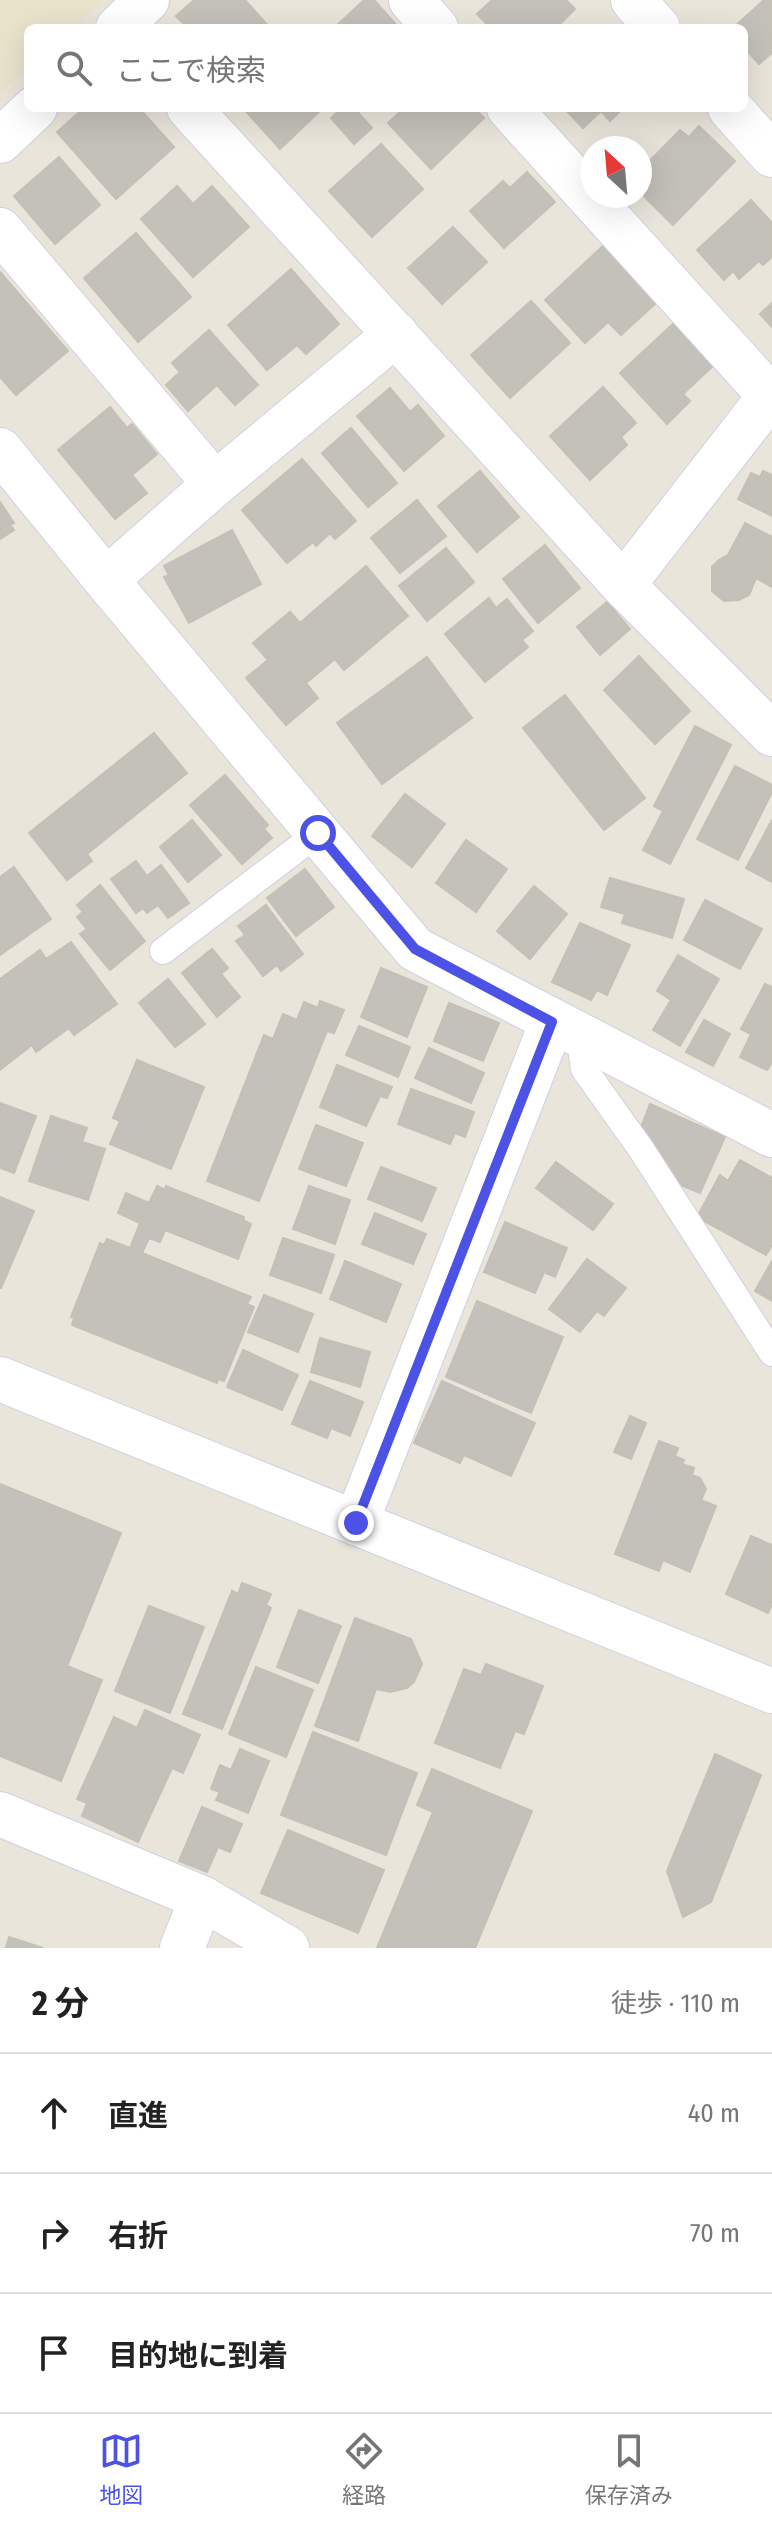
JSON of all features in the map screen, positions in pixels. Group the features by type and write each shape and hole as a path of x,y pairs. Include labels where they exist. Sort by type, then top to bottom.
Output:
{"street":[{"path":"122,24 147,0"},
{"path":"411,0 432,24"},
{"path":"633,0 654,24"},
{"path":"0,141 31,112"},
{"path":"193,112 623,585 772,734"},
{"path":"513,112 770,396 623,585"},
{"path":"734,112 772,155"},
{"path":"0,230 215,484"},
{"path":"106,580 215,484 396,334"},
{"path":"0,450 415,949 772,1135"},
{"path":"356,1523 565,1028"},
{"path":"0,1379 772,1691"},
{"path":"0,1814 202,1898 287,1948"},
{"path":"182,1948 202,1898"}],"lane":[{"path":"163,951 318,833"},
{"path":"565,1028 584,1069 641,1149 772,1353"}],"shaded area":[{"path":"0,0 103,0 76,24 24,24 24,71 0,93"}],"building":[{"path":"194,0 245,0 266,24 184,24 176,16"},
{"path":"364,0 374,0 395,24 338,24"},
{"path":"492,0 566,0 575,9 560,24 487,24 477,14"},
{"path":"764,0 772,0 772,53 759,64 748,52 748,24 737,24"},
{"path":"80,112 143,112 174,147 116,199 57,132"},
{"path":"247,112 319,112 280,149"},
{"path":"338,112 358,112 372,128 354,144 331,118"},
{"path":"400,112 478,112 484,118 431,169 388,123"},
{"path":"568,112 600,112 583,128"},
{"path":"602,112 619,112 610,121"},
{"path":"699,126 735,161 673,225 652,204 652,159 680,130 689,137"},
{"path":"381,144 423,189 372,237 329,191"},
{"path":"59,157 100,205 55,244 14,196"},
{"path":"527,172 555,202 504,248 470,211 503,181 510,188"},
{"path":"177,186 193,204 212,186 249,227 193,277 141,219"},
{"path":"751,200 772,223 772,257 763,265 759,261 739,279 733,271 724,280 697,250"},
{"path":"453,227 487,262 442,304 408,268"},
{"path":"136,233 191,297 138,342 84,278"},
{"path":"604,245 657,302 621,335 608,322 585,343 545,300"},
{"path":"291,269 339,324 306,354 297,345 267,370 228,325"},
{"path":"0,272 68,351 16,395 0,377"},
{"path":"531,301 570,343 510,398 471,355"},
{"path":"772,303 772,327 760,314"},
{"path":"674,323 714,365 683,394 690,401 667,424 620,373"},
{"path":"209,330 258,385 235,405 217,385 188,411 166,385 180,372 172,363"},
{"path":"603,387 636,423 621,437 627,445 590,480 550,436"},
{"path":"390,388 410,412 418,405 444,436 404,471 357,416"},
{"path":"110,407 127,428 132,424 157,454 132,475 147,493 115,519 58,450"},
{"path":"351,428 397,483 368,507 322,453"},
{"path":"302,459 356,521 335,539 330,533 316,546 313,542 287,563 242,510"},
{"path":"480,471 519,517 477,552 438,506"},
{"path":"763,471 772,475 772,516 738,499 751,473 760,477"},
{"path":"417,500 446,536 400,573 371,538"},
{"path":"0,502 14,523 10,525 14,530 0,539"},
{"path":"745,523 772,537 772,587 756,578 749,595 739,600 724,601 712,591 712,567 728,555"},
{"path":"232,530 261,584 189,623 164,577 169,575 164,566"},
{"path":"545,545 580,588 538,623 503,579"},
{"path":"446,548 474,582 427,621 399,586"},
{"path":"366,566 408,616 344,670 335,659 306,683 318,698 286,725 246,678 268,660 253,643 290,612 300,623"},
{"path":"489,598 496,608 507,599 533,631 522,640 528,647 485,682 445,634"},
{"path":"607,602 630,629 600,655 577,627"},
{"path":"639,656 690,711 655,744 604,690"},
{"path":"427,657 472,718 382,784 337,723"},
{"path":"565,695 645,798 604,830 523,728"},
{"path":"695,726 731,745 670,864 643,850 663,811 654,806"},
{"path":"154,733 187,773 87,854 92,861 67,880 29,833"},
{"path":"735,766 772,785 772,792 738,860 697,839"},
{"path":"225,775 268,825 264,829 272,838 242,864 190,805"},
{"path":"405,794 445,824 412,867 372,836"},
{"path":"192,820 221,855 188,882 160,847"},
{"path":"772,820 772,882 746,868"},
{"path":"466,840 507,869 476,912 436,883"},
{"path":"136,861 147,876 161,865 189,903 168,918 158,905 147,913 143,908 136,913 111,879"},
{"path":"14,867 51,919 0,955 0,877"},
{"path":"305,869 334,907 296,936 267,898"},
{"path":"610,878 684,899 672,938 622,923 625,914 601,907"},
{"path":"100,885 145,941 110,970 80,934 87,929 77,917 83,912 77,905"},
{"path":"534,886 567,914 530,959 497,931"},
{"path":"705,900 762,929 740,969 684,940"},
{"path":"266,905 303,954 281,971 277,965 263,976 236,941 245,935 238,926"},
{"path":"580,923 630,945 607,995 597,990 591,1000 552,982"},
{"path":"71,942 117,1004 74,1035 69,1028 36,1052 32,1045 1,1069 0,979 40,950 46,959"},
{"path":"212,949 228,968 221,974 240,997 217,1017 182,973"},
{"path":"678,955 719,979 680,1046 653,1030 671,1000 657,991"},
{"path":"381,968 427,987 407,1037 361,1017"},
{"path":"168,979 205,1024 175,1047 139,1003"},
{"path":"765,984 772,987 772,1062 767,1070 740,1057 751,1034 741,1029"},
{"path":"320,1001 344,1010 334,1033 327,1031 259,1201 207,1181 264,1035 273,1039 283,1014 297,1020 304,1002 318,1008"},
{"path":"449,1003 499,1023 483,1061 434,1041"},
{"path":"704,1020 730,1034 713,1066 686,1052"},
{"path":"359,1026 410,1047 398,1077 346,1055"},
{"path":"429,1048 484,1073 471,1103 415,1078"},
{"path":"137,1060 204,1087 171,1169 110,1144 120,1121 113,1118"},
{"path":"337,1065 392,1087 387,1098 380,1096 366,1126 320,1107"},
{"path":"411,1089 474,1112 465,1137 455,1133 450,1144 398,1124"},
{"path":"0,1103 36,1116 14,1173 0,1168"},
{"path":"650,1104 725,1137 700,1193 673,1182 640,1130"},
{"path":"51,1116 87,1128 82,1142 105,1149 88,1200 29,1181"},
{"path":"316,1125 363,1143 346,1186 299,1169"},
{"path":"740,1160 772,1178 772,1245 766,1255 697,1217 720,1175 728,1181"},
{"path":"556,1162 613,1204 593,1230 536,1188"},
{"path":"381,1167 436,1188 422,1221 368,1199"},
{"path":"157,1186 165,1190 166,1186 244,1217 243,1220 251,1224 238,1259 165,1230 160,1242 149,1238 142,1253 251,1297 247,1304 254,1307 224,1381 218,1379 217,1383 72,1325 74,1318 71,1317 100,1243 104,1245 107,1239 130,1248 140,1223 118,1213 126,1193 149,1203"},
{"path":"309,1186 350,1200 335,1244 293,1229"},
{"path":"0,1197 34,1211 1,1288 0,1288"},
{"path":"375,1213 426,1234 413,1264 362,1244"},
{"path":"505,1222 567,1248 555,1277 544,1272 535,1293 484,1272"},
{"path":"283,1238 334,1255 321,1293 270,1275"},
{"path":"587,1259 626,1288 604,1316 597,1311 580,1332 549,1309"},
{"path":"345,1261 401,1284 386,1322 330,1299"},
{"path":"772,1261 772,1301 755,1291"},
{"path":"264,1295 313,1314 298,1352 248,1332"},
{"path":"477,1301 563,1337 531,1413 446,1377"},
{"path":"320,1338 370,1352 360,1387 311,1372"},
{"path":"243,1350 298,1375 282,1410 227,1387"},
{"path":"310,1381 363,1402 350,1436 331,1428 327,1438 292,1424"},
{"path":"442,1381 535,1423 511,1476 464,1455 460,1463 414,1443"},
{"path":"630,1416 646,1423 631,1459 614,1452"},
{"path":"659,1441 678,1448 675,1456 684,1460 682,1464 694,1468 692,1475 700,1478 706,1489 701,1500 716,1506 690,1572 663,1560 659,1571 615,1554"},
{"path":"0,1484 121,1533 67,1666 102,1680 61,1781 0,1756"},
{"path":"751,1536 772,1545 772,1604 768,1613 726,1594"},
{"path":"242,1583 271,1594 266,1605 271,1608 222,1729 183,1714 232,1591 238,1594"},
{"path":"149,1606 204,1627 170,1713 115,1691"},
{"path":"299,1610 341,1626 318,1683 277,1667"},
{"path":"355,1618 411,1639 422,1664 414,1682 407,1688 390,1692 376,1689 358,1741 315,1726"},
{"path":"486,1664 543,1686 524,1734 515,1731 500,1768 435,1743 464,1669 481,1675"},
{"path":"256,1667 313,1690 286,1757 229,1734"},
{"path":"145,1710 200,1735 183,1773 172,1768 138,1842 82,1816 87,1803 77,1799 114,1717 137,1728"},
{"path":"313,1732 417,1773 386,1855 281,1815"},
{"path":"240,1749 269,1761 248,1813 216,1800 220,1792 211,1789 220,1765 231,1770"},
{"path":"715,1754 761,1775 711,1902 683,1917 667,1871"},
{"path":"432,1769 532,1811 475,1948 377,1948 433,1812 417,1805"},
{"path":"202,1807 242,1824 230,1852 218,1847 207,1872 179,1861"},
{"path":"288,1830 384,1870 358,1933 261,1893"},
{"path":"9,1937 43,1948 6,1948"}],"route":[{"path":"318,833 415,949 552,1022 356,1523"}]}
